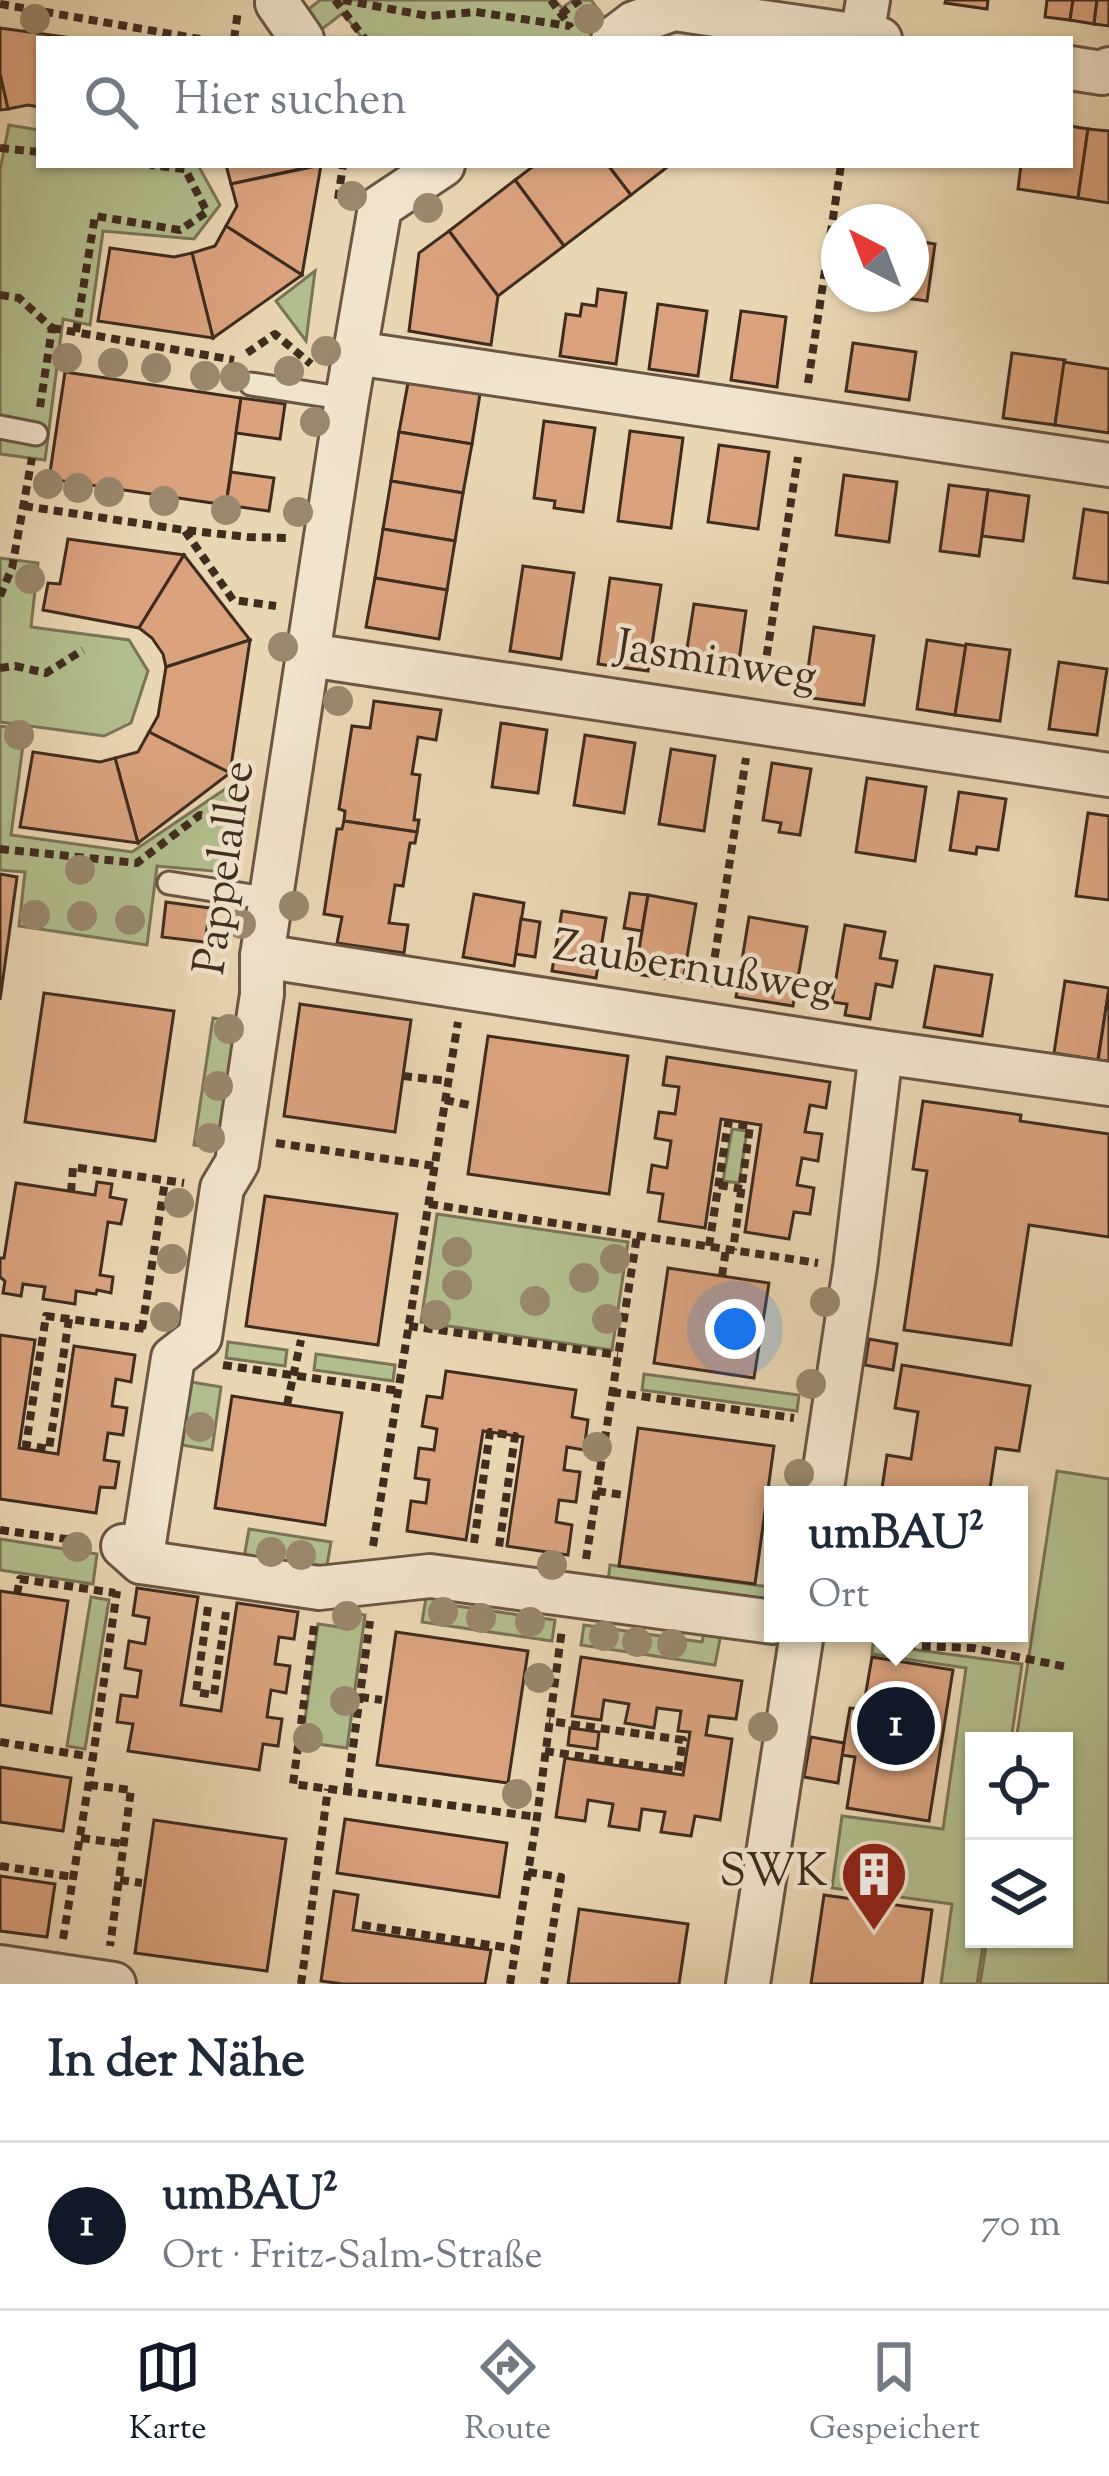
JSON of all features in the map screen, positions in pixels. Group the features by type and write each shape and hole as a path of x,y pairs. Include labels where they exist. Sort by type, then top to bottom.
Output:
{"street":[{"path":"271,1 300,36"},
{"path":"622,21 674,9 870,25"},
{"path":"1073,68 1102,73 1109,69"},
{"name":"Pappelallee","path":"127,1567 187,1347 222,1188 237,1163 262,994 262,956 380,206 415,173"},
{"path":"355,353 1109,465"},
{"name":"Jasminweg","path":"309,655 1109,776"},
{"name":"Zaubernußweg","path":"262,956 1109,1084"},
{"path":"822,1486 881,1052"},
{"path":"127,1567 223,1573 319,1588 430,1576 764,1621"},
{"path":"748,1984 801,1642"},
{"path":"0,1967 114,1984"}],"lane":[{"path":"251,384 347,398"},
{"path":"0,427 36,434"},
{"path":"169,883 271,899"}],"path":[{"path":"339,0 428,16 476,12 570,26"},
{"path":"339,0 363,36"},
{"path":"550,0 578,36"},
{"path":"561,14 580,0"},
{"path":"0,4 183,36"},
{"path":"0,148 36,152"},
{"path":"76,332 95,216 180,230 207,212 185,169 176,168"},
{"path":"705,1024 841,168"},
{"path":"0,295 19,298 52,328 236,361 275,334 314,367"},
{"path":"0,596 24,506 52,328"},
{"path":"24,506 184,530 326,544"},
{"path":"184,530 233,600 276,606"},
{"path":"0,668 46,673 83,650"},
{"path":"0,849 136,863 200,815 282,828"},
{"path":"346,1792 371,1614 372,1547 463,986"},
{"path":"403,1076 448,1082"},
{"path":"445,1100 474,1106"},
{"path":"709,1246 728,1123 752,1126 722,1276"},
{"path":"241,1138 435,1166"},
{"path":"71,1192 73,1167 222,1188"},
{"path":"142,1329 165,1181"},
{"path":"719,1185 742,1189"},
{"path":"429,1204 855,1268"},
{"path":"510,1984 549,1721 597,1491 637,1236"},
{"path":"69,1319 49,1449 26,1445 46,1316 69,1319 142,1329 187,1347 294,1376 400,1390"},
{"path":"409,1326 618,1355"},
{"path":"287,1405 301,1340"},
{"path":"612,1392 831,1424"},
{"path":"490,1432 515,1436 480,1582 490,1432"},
{"path":"597,1491 623,1495"},
{"path":"0,1530 127,1567"},
{"path":"17,1594 20,1580 127,1567"},
{"path":"57,1976 127,1567"},
{"path":"223,1573 214,1695 196,1692 223,1573"},
{"path":"319,1588 292,1784 537,1817"},
{"path":"896,1642 973,1648 1067,1667"},
{"path":"360,1697 382,1700"},
{"path":"545,1751 678,1771 683,1740 549,1721"},
{"path":"0,1742 93,1757"},
{"path":"89,1785 130,1790 104,1983"},
{"path":"301,1984 328,1790"},
{"path":"80,1838 124,1844"},
{"path":"0,1866 73,1877"},
{"path":"528,1872 561,1877 544,1984"},
{"path":"120,1880 142,1883"},
{"path":"362,1925 516,1949"}],"green space":[{"path":"320,0 555,0 562,8 573,0 591,0 608,23 592,36 361,36 343,13 318,32 304,13"},
{"path":"9,125 36,130 36,168 200,168 220,205 194,239 103,231 90,325 63,319 45,460 0,454 0,170"},
{"path":"315,271 306,341 276,301"},
{"path":"0,558 38,563 31,627 129,640 148,671 131,723 104,736 0,722"},
{"path":"0,726 25,730 11,835 132,852 240,779 224,872 157,866 147,945 19,926 25,872 0,870"},
{"path":"213,1018 242,1023 223,1149 194,1145"},
{"path":"732,1129 747,1131 739,1183 723,1181"},
{"path":"437,1214 628,1242 612,1350 421,1322"},
{"path":"228,1342 287,1350 285,1366 226,1358"},
{"path":"316,1354 395,1365 393,1381 314,1370"},
{"path":"644,1374 799,1395 797,1411 642,1390"},
{"path":"185,1381 221,1387 212,1450 176,1444"},
{"path":"1057,1471 1109,1479 1109,1984 980,1984 986,1948 1073,1948 1073,1732 1017,1732"},
{"path":"249,1529 331,1542 325,1577 243,1564"},
{"path":"0,1539 97,1554 93,1584 0,1570"},
{"path":"610,1565 764,1586 764,1604 608,1582"},
{"path":"443,1590 442,1604 555,1620 552,1641 422,1622 427,1592"},
{"path":"91,1597 109,1600 85,1749 67,1746"},
{"path":"342,1612 365,1615 347,1748 302,1742 318,1624 340,1627"},
{"path":"584,1625 702,1642 705,1628 712,1630 720,1639 715,1665 581,1645"},
{"path":"873,1644 1022,1664 1012,1732 965,1732 965,1948 983,1948 977,1984 941,1984 952,1904 832,1888 842,1816 943,1829 966,1668 872,1654"}],"building":[{"path":"946,0 988,0 987,9"},
{"path":"1047,0 1073,0 1070,20 1045,17"},
{"path":"1073,0 1097,0 1094,24 1070,20"},
{"path":"1097,0 1109,0 1109,26 1094,24"},
{"path":"0,28 58,36 36,36 36,106 8,109 0,74"},
{"path":"0,74 8,109 0,110"},
{"path":"1073,126 1088,129 1078,198 1018,189 1021,168 1073,168"},
{"path":"1088,129 1109,131 1109,203 1078,198"},
{"path":"227,168 305,168 231,184"},
{"path":"320,168 302,275 226,226 237,206 231,184"},
{"path":"531,168 610,168 631,195 564,246 515,180"},
{"path":"610,168 666,168 631,195"},
{"path":"515,180 564,246 498,296 449,231"},
{"path":"226,226 302,275 213,338 192,253 215,246"},
{"path":"449,231 498,296 491,345 409,331 419,253"},
{"path":"929,243 935,244 929,287"},
{"path":"110,248 174,257 192,253 213,338 98,321"},
{"path":"598,289 626,293 616,364 560,356 566,314 580,316 582,304 596,306"},
{"path":"658,304 707,311 698,376 649,369"},
{"path":"741,311 786,317 777,387 731,380"},
{"path":"853,343 916,352 909,400 846,391"},
{"path":"1012,353 1065,360 1055,425 1003,418"},
{"path":"1064,362 1109,369 1109,433 1055,425"},
{"path":"65,372 241,398 226,505 49,479"},
{"path":"408,383 480,394 472,444 399,432"},
{"path":"241,398 285,404 280,439 236,433"},
{"path":"544,421 595,428 583,512 554,508 555,501 534,498"},
{"path":"630,431 683,438 671,528 618,521"},
{"path":"399,432 472,444 463,493 391,481"},
{"path":"719,445 769,452 758,529 708,522"},
{"path":"231,472 274,478 269,511 226,505"},
{"path":"844,475 897,482 889,542 836,535"},
{"path":"391,481 463,493 455,541 383,529"},
{"path":"949,485 988,490 979,556 940,551"},
{"path":"988,490 1029,496 1023,541 982,536"},
{"path":"1084,509 1109,513 1109,583 1074,578"},
{"path":"383,529 455,541 447,590 375,578"},
{"path":"68,539 184,555 139,628 43,610 48,583 60,584"},
{"path":"184,555 250,640 166,667 152,638 139,628"},
{"path":"523,566 574,573 561,659 510,651"},
{"path":"375,578 447,590 439,639 366,627"},
{"path":"610,578 661,585 648,671 598,664"},
{"path":"694,604 746,611 737,675 684,668"},
{"path":"814,627 874,636 864,705 804,697"},
{"path":"250,640 230,773 149,732 158,716 166,667"},
{"path":"927,640 966,646 955,715 917,709"},
{"path":"966,644 1010,650 1000,721 955,715"},
{"path":"1059,662 1107,669 1097,735 1049,729"},
{"path":"374,701 441,710 436,740 418,737 412,774 420,775 414,820 419,820 417,832 344,821 345,811 339,809 352,726 370,728"},
{"path":"501,723 547,730 538,793 492,787"},
{"path":"149,732 230,773 138,843 115,758 138,752"},
{"path":"585,735 635,743 624,813 574,805"},
{"path":"671,749 715,756 704,831 659,824"},
{"path":"33,752 100,762 115,758 138,843 20,827"},
{"path":"772,763 811,769 800,835 779,832 781,823 763,820"},
{"path":"867,778 926,787 915,861 856,852"},
{"path":"959,792 1006,799 998,850 977,847 976,854 950,850"},
{"path":"1088,813 1109,816 1109,900 1076,896"},
{"path":"344,821 417,832 415,843 410,843 403,886 395,885 389,923 408,925 404,953 337,943 342,917 324,914 337,829 342,829"},
{"path":"0,874 17,877 0,1000"},
{"path":"630,893 648,895 642,931 624,928"},
{"path":"474,894 524,903 514,966 463,957"},
{"path":"648,895 696,904 683,981 635,974"},
{"path":"166,902 210,908 205,942 162,937"},
{"path":"562,911 606,918 596,978 552,971"},
{"path":"749,917 807,927 793,1006 736,997"},
{"path":"521,919 540,922 535,957 516,954"},
{"path":"845,925 885,932 880,958 897,961 892,987 876,984 870,1019 845,1015 847,1004 832,1002"},
{"path":"935,966 992,975 982,1036 924,1027"},
{"path":"1065,981 1109,988 1098,1060 1054,1053"},
{"path":"1109,989 1109,1061 1098,1060"},
{"path":"44,993 174,1011 155,1141 25,1122"},
{"path":"300,1004 411,1020 395,1132 284,1116"},
{"path":"488,1036 628,1056 609,1194 468,1174"},
{"path":"667,1057 830,1082 826,1108 810,1105 805,1132 822,1134 818,1161 802,1158 797,1185 814,1188 810,1214 794,1212 789,1239 745,1232 761,1125 721,1119 705,1228 659,1221 663,1194 648,1192 652,1165 667,1168 671,1141 655,1138 659,1112 675,1114 679,1087 663,1085"},
{"path":"923,1101 1109,1134 1109,1237 1029,1225 1011,1345 904,1330 927,1171 913,1169"},
{"path":"97,1182 112,1184 110,1197 126,1200 121,1224 108,1222 100,1275 113,1277 111,1293 76,1291 75,1304 43,1299 45,1287 23,1284 21,1296 3,1293 0,1258 4,1258 16,1183 95,1195"},
{"path":"265,1196 397,1214 378,1345 246,1326"},
{"path":"668,1268 769,1283 754,1378 654,1363"},
{"path":"0,1335 35,1340 19,1448 58,1454 74,1346 135,1355 131,1382 116,1379 112,1406 127,1408 123,1435 108,1433 104,1460 119,1462 115,1488 100,1487 96,1513 0,1499"},
{"path":"869,1339 897,1344 893,1370 865,1365"},
{"path":"902,1365 1030,1386 1019,1451 996,1448 990,1486 882,1486 887,1455 911,1459 918,1412 895,1408"},
{"path":"446,1371 576,1390 572,1417 588,1420 584,1450 567,1447 564,1470 580,1472 576,1502 559,1500 556,1522 572,1525 568,1555 507,1546 523,1437 483,1431 466,1540 407,1531 411,1501 426,1503 429,1480 415,1478 419,1448 434,1450 437,1429 422,1426 427,1396 442,1398"},
{"path":"232,1396 342,1413 325,1525 215,1508"},
{"path":"638,1428 774,1446 768,1486 764,1486 755,1584 619,1566"},
{"path":"137,1588 198,1597 181,1705 221,1711 237,1603 298,1612 294,1639 279,1637 275,1664 290,1666 286,1693 271,1690 267,1717 282,1719 278,1746 263,1744 259,1770 128,1751 133,1724 117,1722 121,1695 137,1697 141,1671 125,1668 129,1641 145,1644 149,1618 133,1615"},
{"path":"0,1591 68,1601 51,1713 0,1705"},
{"path":"396,1632 528,1651 508,1783 377,1765"},
{"path":"581,1657 742,1681 736,1719 709,1716 706,1735 732,1739 720,1820 695,1816 691,1836 661,1832 665,1812 642,1809 639,1830 609,1826 613,1804 588,1800 585,1821 556,1817 565,1758 683,1775 690,1732 678,1731 681,1711 657,1708 654,1728 625,1723 629,1704 604,1700 601,1720 572,1716"},
{"path":"872,1657 953,1670 929,1821 847,1808 855,1757 842,1755 850,1708 863,1709"},
{"path":"570,1728 599,1732 597,1749 568,1745"},
{"path":"811,1737 844,1743 838,1783 804,1777"},
{"path":"0,1767 71,1778 63,1831 0,1822"},
{"path":"345,1819 507,1843 499,1897 337,1873"},
{"path":"154,1820 286,1839 267,1971 135,1953"},
{"path":"0,1876 55,1884 47,1937 0,1931"},
{"path":"334,1891 358,1895 353,1930 491,1950 485,1984 321,1981"},
{"name":"SWK","path":"824,1895 932,1910 922,1984 811,1984"},
{"path":"579,1909 688,1924 679,1984 568,1984"}],"place":[{"name":"umBAU²","path":"896,1726"},
{"name":"SWK","path":"874,1933"}]}
